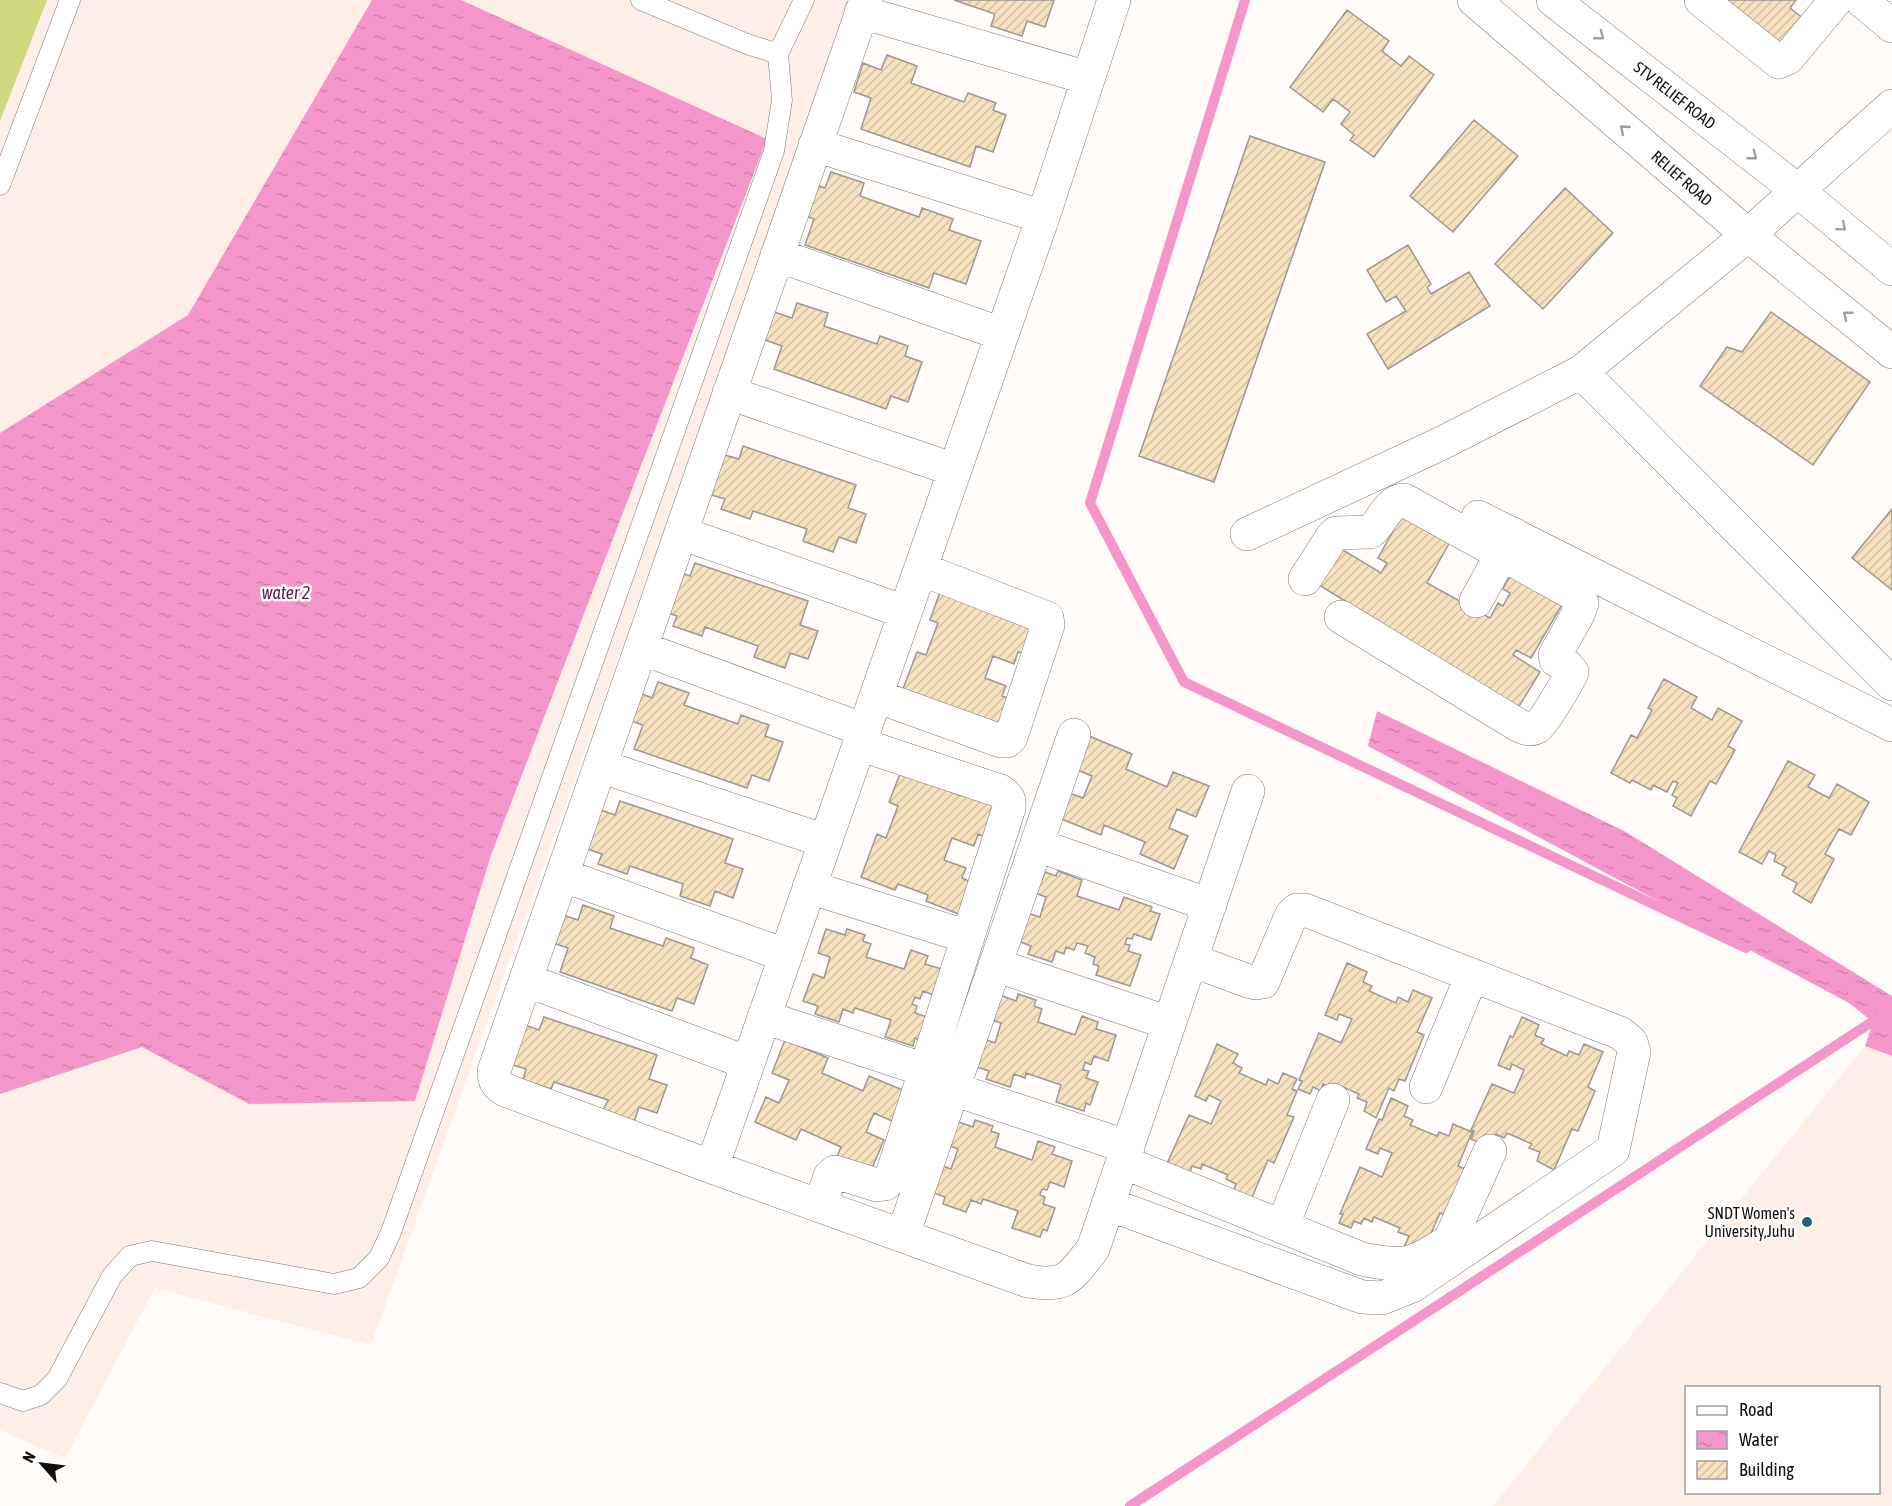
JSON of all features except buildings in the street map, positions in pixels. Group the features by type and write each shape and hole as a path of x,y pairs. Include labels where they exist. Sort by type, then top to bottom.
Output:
{"street":[{"path":"712,1167 1043,218 1114,0"},
{"name":"STV RELIEF ROAD","path":"1553,0 1797,190"},
{"path":"1701,0 1779,62 1788,58 1836,0"},
{"path":"1861,0 1892,26"},
{"name":"RELIEF ROAD","path":"1483,3 1748,235 1892,352"},
{"path":"1088,78 864,6 494,1071 494,1080 498,1086 712,1167 1028,1281 1051,1285 1070,1277 1093,1249 1248,791"},
{"path":"1247,534 1385,470 1581,372 1748,235 1892,106"},
{"path":"815,145 1043,218"},
{"path":"1797,190 1892,269"},
{"path":"777,255 1002,334"},
{"path":"1581,372 1892,684"},
{"path":"729,393 955,470"},
{"path":"1341,617 1525,728 1533,728 1542,722 1572,672 1556,660 1555,655 1578,614 1581,603 1576,595 1508,544 1385,470"},
{"path":"1305,579 1336,533 1370,532 1379,524 1392,504 1398,500 1508,544 1892,725"},
{"path":"681,533 905,612"},
{"path":"1476,601 1508,544"},
{"path":"876,696 1001,741 1007,741 1011,737 1048,625 1047,618 921,569"},
{"path":"641,648 1007,795 1010,801 969,937 891,1178 885,1184 877,1185 835,1172 830,1176 820,1206"},
{"path":"903,1235 1074,735"},
{"path":"600,766 825,841"},
{"path":"1037,845 1210,905"},
{"path":"562,875 785,955"},
{"path":"810,886 969,937"},
{"path":"1108,1204 1362,1297 1382,1298 1412,1286 1613,1150 1634,1052 1631,1042 1620,1033 1305,910 1297,910 1291,916 1263,982 1248,981 1191,960"},
{"path":"995,965 1169,1023"},
{"path":"1426,1087 1472,975"},
{"path":"526,981 748,1063"},
{"path":"764,1017 925,1070"},
{"path":"953,1089 1125,1155 1282,1227 1362,1259 1390,1265 1422,1259 1617,1130"},
{"path":"1282,1227 1333,1100"},
{"path":"1450,1240 1490,1151"}],"lane":[{"path":"0,185 70,0"},
{"path":"641,0 747,44 778,54"},
{"path":"0,1394 23,1401 41,1395 57,1379 112,1276 129,1256 152,1251 334,1284 359,1278 379,1258 399,1209 774,150 782,100 778,54 804,0"}],"shaded area":[{"name":"water 2","path":"0,0 855,0 371,1345 155,1288 65,1458 0,1430"},
{"name":"SNDT Women's University,Juhu","path":"1865,1046 1892,1056 1892,1506 1493,1506"}],"green space":[{"path":"0,0 47,0 0,121"}],"water":[{"name":"water 2","path":"372,0 461,0 767,139 491,855 415,1101 249,1104 142,1047 0,1094 0,433 188,315"},
{"path":"1377,711 1624,831 1892,996 1892,1056 1865,1046 1873,1022 1849,1003 1368,746"}],"waterway":[{"path":"1245,0 1090,503 1184,682 1746,948"},
{"path":"1130,1506 1884,1014"}],"place":[{"name":"SNDT Women's University,Juhu","path":"1807,1222"}]}
